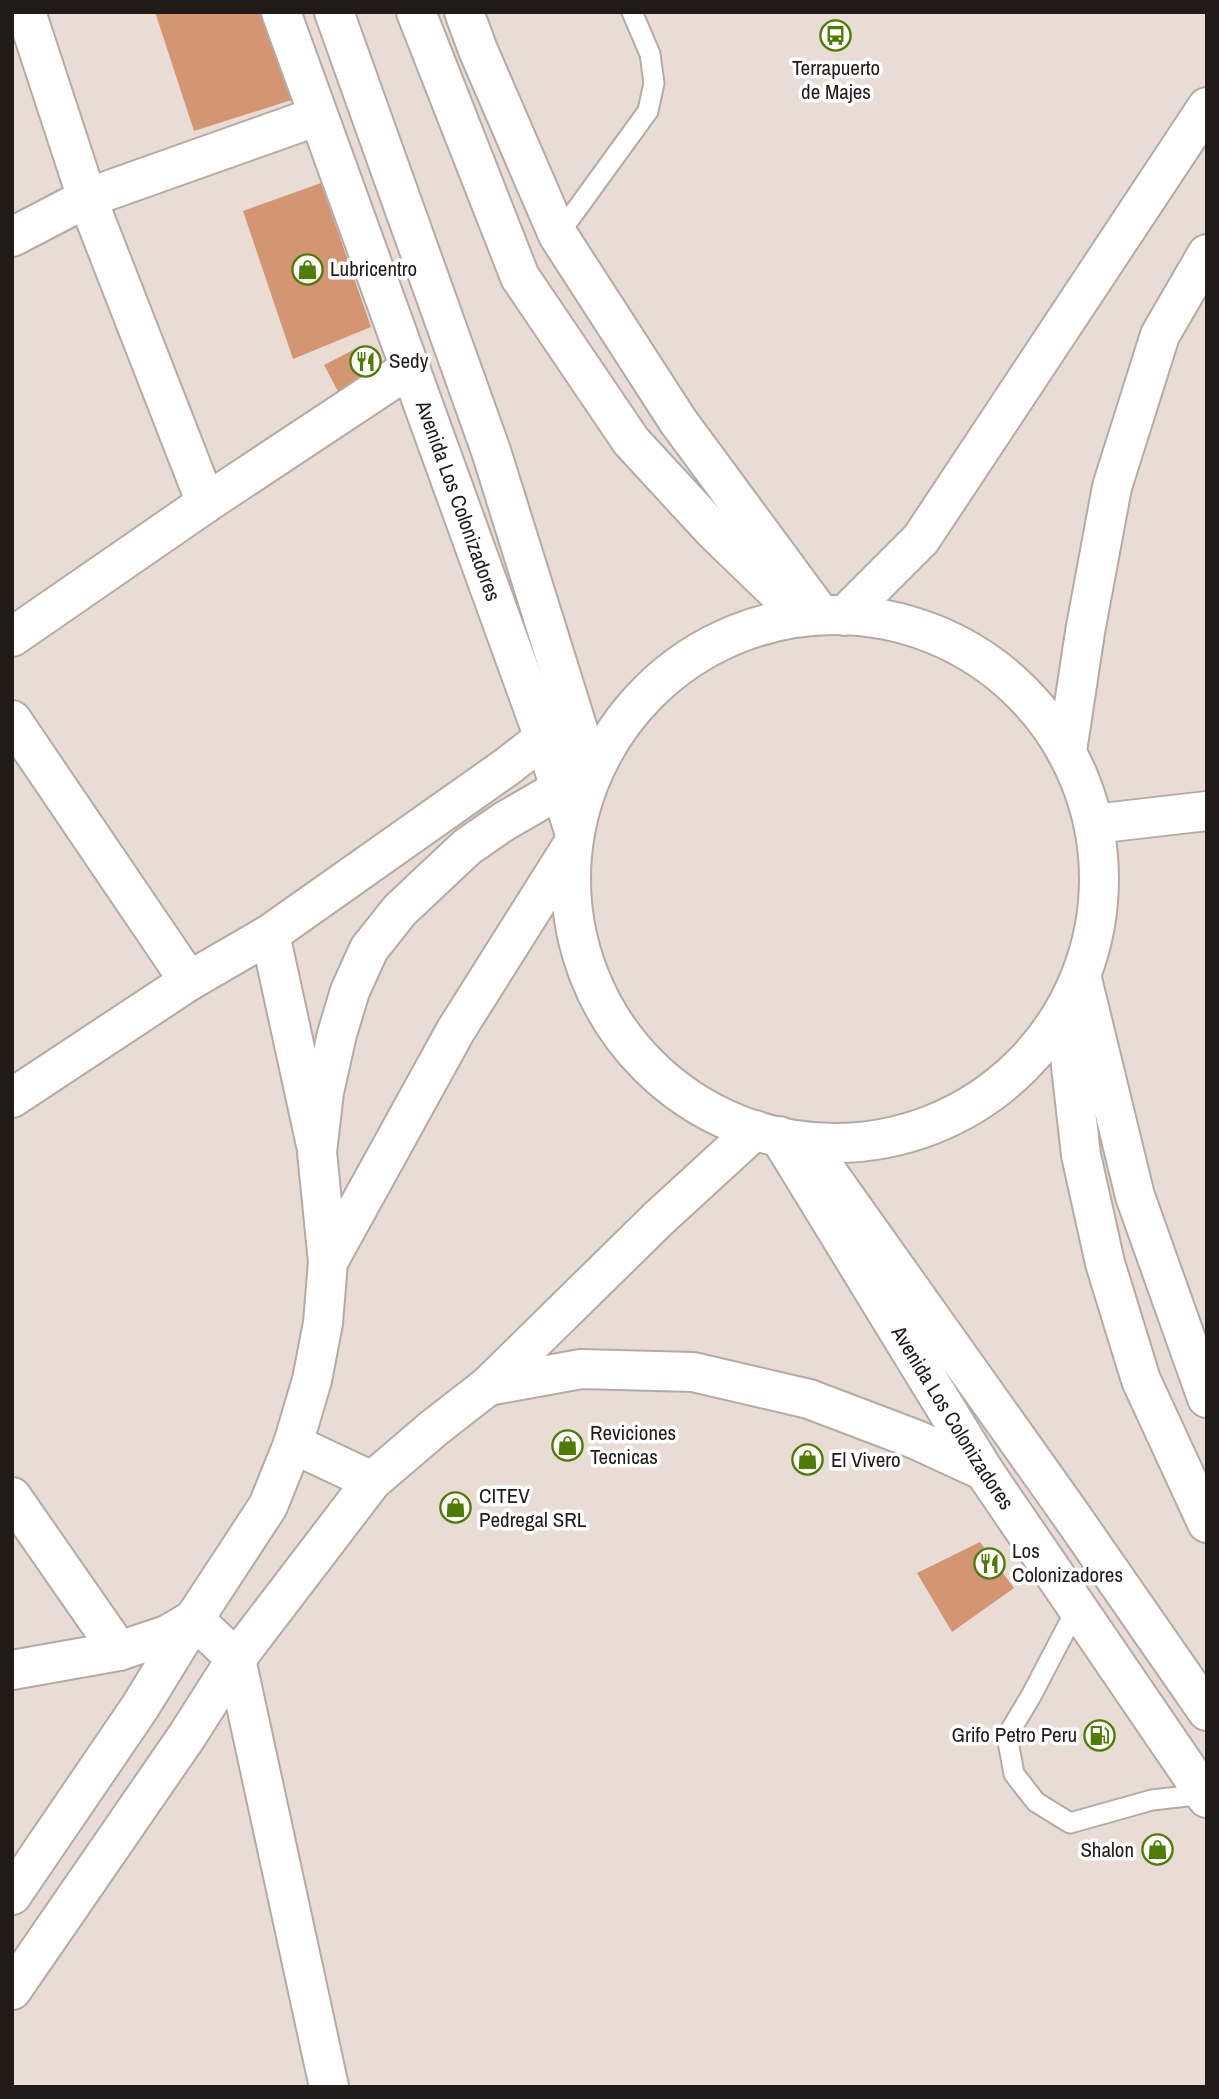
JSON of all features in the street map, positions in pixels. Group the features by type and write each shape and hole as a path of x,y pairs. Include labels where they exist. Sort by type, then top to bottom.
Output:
{"street":[{"path":"26,12 87,198 206,503"},
{"name":"Avenida Los Colonizadores","path":"281,12 544,738 576,780"},
{"name":"Avenida Los Colonizadores","path":"334,12 491,451 576,780"},
{"path":"416,12 520,277 631,441 713,530 823,616"},
{"path":"464,12 558,235 678,421 823,616"},
{"path":"823,616 921,539 1207,107"},
{"path":"12,237 87,198 318,116"},
{"path":"1067,751 1085,632 1112,487 1160,335 1207,254"},
{"path":"12,637 206,503 410,368"},
{"path":"317,1152 324,1091 349,992 369,949 400,910 467,847 503,822 576,780 628,712 679,664 741,631 778,620 823,616 883,619 939,636 989,664 1033,704 1067,751 1094,824 1099,878 1097,912 1074,993 1048,1038 1000,1087 941,1122 875,1141 780,1136 723,1119 667,1084 622,1036 589,979 571,915 576,780"},
{"path":"12,720 189,981"},
{"path":"12,1098 189,981 270,934 544,738"},
{"path":"1094,824 1207,811"},
{"path":"328,1262 456,1030 572,840"},
{"path":"12,1895 140,1707 268,1506 293,1444 312,1380 323,1323 328,1262 317,1152 270,934"},
{"path":"1074,993 1135,1196 1207,1398"},
{"path":"1074,993 1081,1155 1105,1263 1141,1380 1207,1523"},
{"path":"12,1990 187,1736 236,1659 372,1481 488,1386 658,1219 780,1136"},
{"name":"Avenida Los Colonizadores","path":"780,1136 984,1471 1206,1796"},
{"name":"Avenida Los Colonizadores","path":"780,1136 1071,1515 1207,1711"},
{"path":"488,1386 581,1369 693,1372 808,1399 917,1440 984,1471"},
{"path":"293,1444 372,1481"},
{"path":"12,1497 119,1651"},
{"path":"12,1670 119,1651 166,1635 194,1619"},
{"path":"194,1619 236,1659 329,2087"}],"lane":[{"path":"558,235 648,111 654,83 650,54 632,12"},
{"path":"1077,1608 1007,1736 1014,1774 1036,1802 1070,1823 1152,1800 1206,1796"}],"building":[{"path":"155,12 267,12 298,98 194,131"},
{"name":"Lubricentro","path":"321,183 371,327 293,359 243,211"},
{"path":"361,346 375,374 341,397 324,365"},
{"path":"980,1542 1014,1588 952,1632 917,1573"}],"place":[{"name":"Terrapuerto de Majes","path":"836,36"},
{"name":"Lubricentro","path":"307,269"},
{"name":"Sedy","path":"366,361"},
{"name":"Reviciones Tecnicas","path":"567,1445"},
{"name":"El Vivero","path":"808,1460"},
{"name":"CITEV Pedregal SRL","path":"456,1508"},
{"name":"Los Colonizadores","path":"989,1563"},
{"name":"Grifo Petro Peru","path":"1100,1735"},
{"name":"Shalon","path":"1157,1850"}]}
